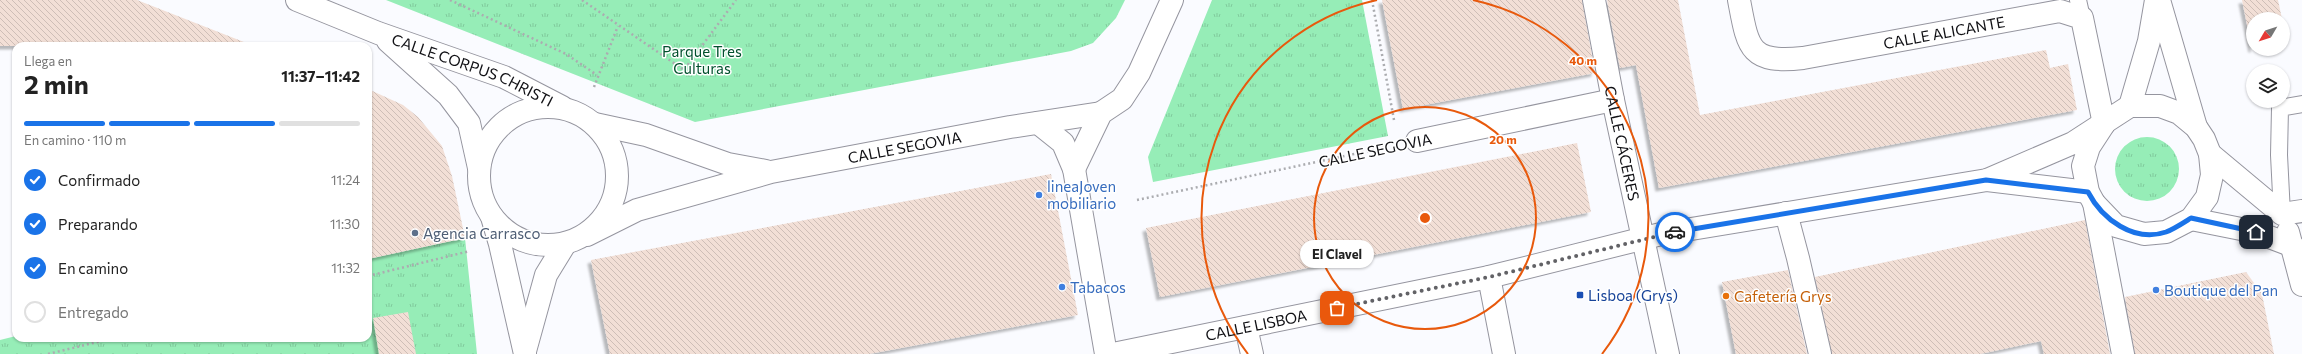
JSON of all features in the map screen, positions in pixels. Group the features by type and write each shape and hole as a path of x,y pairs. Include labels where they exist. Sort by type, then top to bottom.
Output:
{"street":[{"name":"CALLE CORPUS CHRISTI","path":"297,0 378,33 504,77 565,109"},
{"path":"1074,169 1101,113 1122,99 1139,73 1172,0"},
{"name":"CALLE CÁCERES","path":"1594,0 1613,100 1668,354"},
{"name":"CALLE ALICANTE","path":"1739,0 1744,26 1753,49 1764,58 1779,61 1803,58 2060,11 2080,9 2104,124"},
{"path":"2130,106 2149,41 2158,0"},
{"path":"2091,198 2116,226 2144,234 2166,232 2191,218 2207,197 2212,175 2210,154 2204,139 2196,127 2158,0"},
{"name":"CALLE CORPUS CHRISTI","path":"378,33 448,95 469,123 479,169"},
{"name":"CALLE SEGOVIA","path":"1408,142 1613,100"},
{"path":"2123,354 2083,166 2089,147 2104,124 2130,106 2160,106 2179,114 2196,127"},
{"path":"491,216 505,231 523,242 544,246 565,244 587,235 602,220 613,202 618,181 613,154 608,140 595,124 580,115 565,109 546,107 526,110 508,119 494,132 484,150 479,169 479,185 483,201 491,216 500,244 525,353"},
{"name":"CALLE SEGOVIA","path":"587,235 637,210 771,172 1038,123 1101,113"},
{"path":"1038,123 1063,143 1074,169 1106,354"},
{"name":"CALLE SEGOVIA","path":"595,124 646,135 728,164 771,172"},
{"name":"CALLE LISBOA","path":"1113,354 1489,277 1642,238 1986,180 2073,143 2104,124"},
{"path":"2210,154 2292,212 2293,246 2302,285"},
{"name":"CALLE LISBOA","path":"1986,180 2091,198"},
{"path":"1786,213 1820,354"},
{"path":"2191,218 2256,232 2293,246"},
{"path":"525,353 546,274 565,244"},
{"path":"1489,277 1504,354"},
{"path":"1246,327 1252,354"}],"lane":[{"path":"2292,212 2279,155 2280,108 2302,104"}],"path":[{"path":"450,0 566,54 597,75"},
{"path":"582,0 684,70 736,0"},
{"path":"1372,0 1408,142"},
{"path":"594,87 597,75 618,26"},
{"name":"CALLE SEGOVIA","path":"1138,200 1408,142"},
{"path":"372,275 472,251"},
{"path":"48,354 98,342"}],"green space":[{"name":"Parque Tres Culturas","path":"386,0 1125,0 1116,18 1093,43 1071,51 695,122"},
{"path":"1212,0 1362,0 1388,136 1153,182 1148,157"},
{"path":"2141,137 2153,137 2170,146 2177,157 2179,169 2177,181 2170,192 2153,201 2141,201 2129,196 2120,187 2115,175 2115,163 2120,151 2129,142"},
{"path":"465,238 477,354 0,354 0,340 12,337 12,342 372,342 372,258"}],"building":[{"path":"0,0 137,0 244,42 12,42 12,46 0,46"},
{"path":"1382,0 1582,0 1595,73 1403,109"},
{"path":"1607,0 1678,0 1700,115 2046,50 2050,68 2068,64 2077,110 1659,188 1636,65 1620,68"},
{"path":"2242,0 2278,0 2281,12 2246,12 2246,20"},
{"path":"372,91 403,105 418,117 442,146 452,176 465,238 372,258"},
{"path":"1577,143 1591,212 1160,297 1146,228"},
{"path":"1051,174 1078,315 869,354 610,354 591,260"},
{"path":"2085,220 2110,354 2044,354 2041,341 1980,354 1832,354 1815,277"},
{"path":"1788,270 1807,354 1736,354 1722,282"},
{"path":"2246,272 2262,294 2274,354 2135,354 2125,297"},
{"path":"408,312 416,354 379,354 373,318"}],"way so far":[{"path":"1337,308 1489,277 1642,238 1675,232"}],"place":[{"name":"lineaJoven mobiliario","path":"1039,195"},
{"name":"Agencia Carrasco","path":"415,233"},
{"name":"Tabacos","path":"1062,287"},
{"name":"Boutique del Pan","path":"2156,290"},
{"name":"Lisboa (Grys)","path":"1580,295"},
{"name":"Cafetería Grys","path":"1726,296"},
{"name":"El Clavel","path":"1337,308"}],"route":[{"path":"1675,232 1986,180 2088,192 2094,203 2116,226 2144,234 2166,232 2191,218 2256,232"}]}
